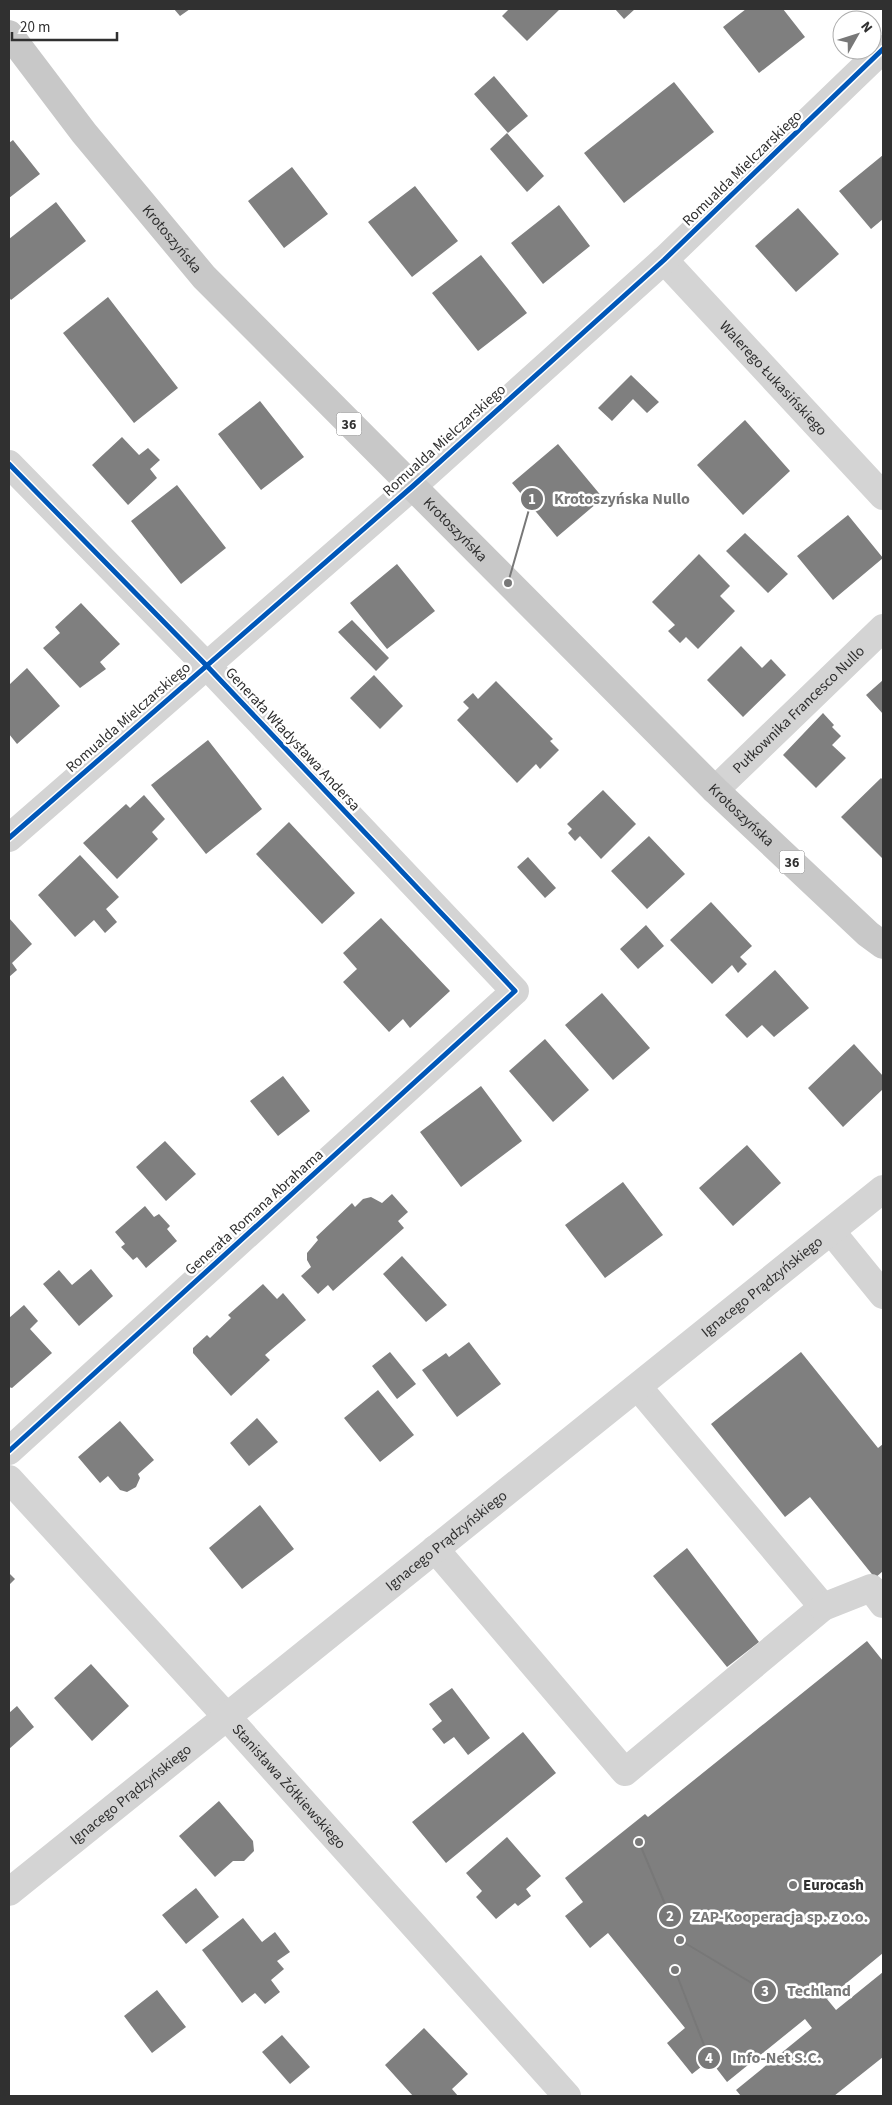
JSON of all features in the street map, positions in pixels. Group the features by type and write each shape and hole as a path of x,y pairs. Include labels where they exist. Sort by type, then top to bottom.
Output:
{"main road":[{"name":"Krotoszyńska","path":"9,34 89,140 204,276 715,790 878,944"}],"street":[{"name":"Romualda Mielczarskiego","path":"9,838 413,486 664,260 883,49"},
{"name":"Walerego Łukasińskiego","path":"664,260 883,496"},
{"name":"Generała Władysława Andersa","path":"9,464 206,665 515,991"},
{"name":"Pułkownika Francesco Nullo","path":"715,790 883,628"},
{"name":"Generała Romana Abrahama","path":"9,1451 515,991"},
{"name":"Ignacego Prądzyńskiego","path":"9,1892 883,1190"},
{"path":"831,1231 883,1295"},
{"path":"638,1386 823,1607"},
{"name":"Stanisława Żółkiewskiego","path":"9,1479 227,1717 567,2096"},
{"path":"435,1549 625,1772 823,1607 879,1590"}],"building":[{"path":"174,9 190,9 180,16"},
{"path":"509,9 560,9 527,41 502,16"},
{"path":"615,9 635,9 624,19"},
{"path":"746,9 783,9 805,37 759,73 723,27"},
{"path":"494,76 528,116 508,133 474,94"},
{"path":"674,82 714,132 624,203 584,153"},
{"path":"507,133 544,176 527,192 490,149"},
{"path":"13,140 40,174 9,198 9,143"},
{"path":"883,155 883,219 871,229 839,191"},
{"path":"292,167 328,214 284,248 248,201"},
{"path":"415,186 458,241 412,277 368,222"},
{"path":"56,202 86,241 11,300 9,297 9,239"},
{"path":"559,205 590,246 543,284 511,243"},
{"path":"798,208 839,254 796,292 755,246"},
{"path":"481,255 527,313 478,351 432,293"},
{"path":"108,297 178,388 134,423 63,333"},
{"path":"631,375 659,402 647,413 633,399 612,421 598,408"},
{"path":"260,401 304,457 261,490 218,434"},
{"path":"745,420 790,471 743,515 697,465"},
{"path":"122,437 139,455 148,448 160,460 150,469 157,478 128,505 92,465"},
{"path":"558,444 603,498 557,537 512,483"},
{"path":"177,485 226,548 181,584 131,521"},
{"path":"848,515 883,558 833,600 797,556"},
{"path":"745,533 788,574 768,593 726,551"},
{"path":"699,554 730,586 720,596 735,611 698,649 686,637 680,643 668,631 675,625 652,602"},
{"path":"397,564 435,611 387,649 350,603"},
{"path":"81,603 120,644 100,662 106,669 80,688 43,648 60,633 55,627"},
{"path":"352,620 389,658 376,671 338,632"},
{"path":"741,646 762,668 771,659 786,675 743,717 707,680"},
{"path":"27,668 60,706 17,744 9,734 9,685"},
{"path":"374,675 403,706 380,729 350,698"},
{"path":"883,680 883,714 866,695"},
{"path":"496,681 553,739 550,741 559,750 540,769 536,764 517,783 457,720 469,708 463,702 473,693 478,699"},
{"path":"823,713 834,725 832,727 841,736 832,745 846,758 816,788 783,755"},
{"path":"208,740 262,809 206,854 151,785"},
{"path":"881,778 883,780 883,859 841,817"},
{"path":"603,790 636,824 601,859 580,836 575,841 568,833 572,829 567,824"},
{"path":"144,795 165,819 152,832 158,839 117,879 83,843 126,804 130,808"},
{"path":"289,822 355,893 322,924 256,854"},
{"path":"649,836 685,874 647,909 611,871"},
{"path":"80,855 119,897 106,909 117,922 105,933 94,920 75,937 38,895"},
{"path":"528,857 556,888 545,898 517,867"},
{"path":"711,902 752,946 740,957 747,964 738,973 732,965 712,984 670,940"},
{"path":"9,918 32,944 12,963 17,970 9,977"},
{"path":"381,918 450,991 410,1028 403,1019 389,1032 343,982 357,969 343,953"},
{"path":"646,925 664,946 638,969 620,949"},
{"path":"775,970 809,1008 774,1037 762,1025 747,1038 725,1015"},
{"path":"602,993 650,1048 613,1080 565,1025"},
{"path":"545,1039 589,1090 553,1122 509,1071"},
{"path":"854,1044 883,1076 883,1089 843,1127 808,1088"},
{"path":"283,1076 310,1111 278,1136 250,1101"},
{"path":"481,1086 522,1141 461,1187 420,1132"},
{"path":"165,1141 196,1174 166,1201 136,1167"},
{"path":"747,1145 781,1183 733,1226 699,1188"},
{"path":"623,1182 663,1235 605,1278 565,1225"},
{"path":"392,1194 408,1212 398,1221 404,1228 333,1291 328,1285 318,1294 301,1276 311,1267 307,1260 307,1253 318,1240 316,1237 352,1203 355,1207 363,1199 371,1197 382,1203"},
{"path":"145,1206 154,1217 159,1214 170,1226 167,1229 177,1241 146,1268 137,1257 133,1260 121,1247 125,1244 115,1232"},
{"path":"402,1256 447,1305 426,1322 383,1274"},
{"path":"91,1269 113,1296 79,1326 43,1284 59,1270 72,1285"},
{"path":"263,1284 277,1299 283,1293 306,1320 265,1355 270,1360 231,1396 193,1353 193,1348 207,1335 210,1338 231,1318 228,1315"},
{"path":"24,1305 38,1321 30,1329 52,1353 12,1388 9,1387 9,1318"},
{"path":"469,1342 501,1384 457,1417 422,1370 446,1353 449,1357"},
{"path":"390,1352 416,1384 397,1399 372,1366"},
{"path":"801,1352 878,1448 883,1444 883,1571 875,1578 810,1497 785,1517 711,1424"},
{"path":"378,1390 414,1435 380,1462 344,1418"},
{"path":"257,1418 278,1442 249,1466 230,1443"},
{"path":"120,1421 154,1460 138,1474 140,1478 136,1487 127,1492 120,1490 108,1476 100,1483 78,1457"},
{"path":"260,1505 294,1549 242,1589 209,1548"},
{"path":"687,1548 759,1642 727,1667 653,1576"},
{"path":"9,1573 15,1579 9,1585"},
{"path":"867,1641 883,1661 883,1953 827,1999 836,2010 883,1972 883,2057 834,2096 741,2096 736,2090 812,2028 805,2019 727,2082 710,2060 692,2074 667,2043 685,2028 608,1933 590,1948 565,1916 583,1902 565,1878 645,1814 648,1817"},
{"path":"91,1664 129,1706 92,1741 54,1698"},
{"path":"452,1688 490,1738 468,1755 454,1737 444,1744 432,1729 442,1721 429,1704"},
{"path":"17,1706 34,1727 9,1749 9,1713"},
{"path":"523,1732 556,1773 446,1863 412,1822"},
{"path":"219,1801 253,1841 254,1851 244,1861 233,1861 215,1877 179,1836"},
{"path":"507,1837 541,1876 526,1889 531,1896 518,1906 515,1903 496,1919 476,1897 482,1891 466,1873"},
{"path":"196,1888 219,1917 186,1944 162,1915"},
{"path":"243,1918 262,1942 275,1932 290,1952 277,1961 284,1969 271,1980 280,1992 265,2004 255,1993 242,2003 202,1950"},
{"path":"157,1990 186,2027 152,2053 124,2016"},
{"path":"424,2028 468,2074 452,2089 458,2096 413,2096 385,2065"},
{"path":"282,2035 310,2067 290,2084 262,2052"}],"cycle path":[{"path":"9,838 413,486 664,260 883,49"},
{"path":"9,464 206,665 515,991 9,1451"}],"place":[{"name":"Krotoszyńska Nullo","path":"508,583"},
{"name":"ZAP-Kooperacja sp. z o.o.","path":"639,1842"},
{"name":"Eurocash","path":"793,1885"},
{"name":"Techland","path":"680,1940"},
{"name":"Info-Net S.C.","path":"675,1970"}]}
